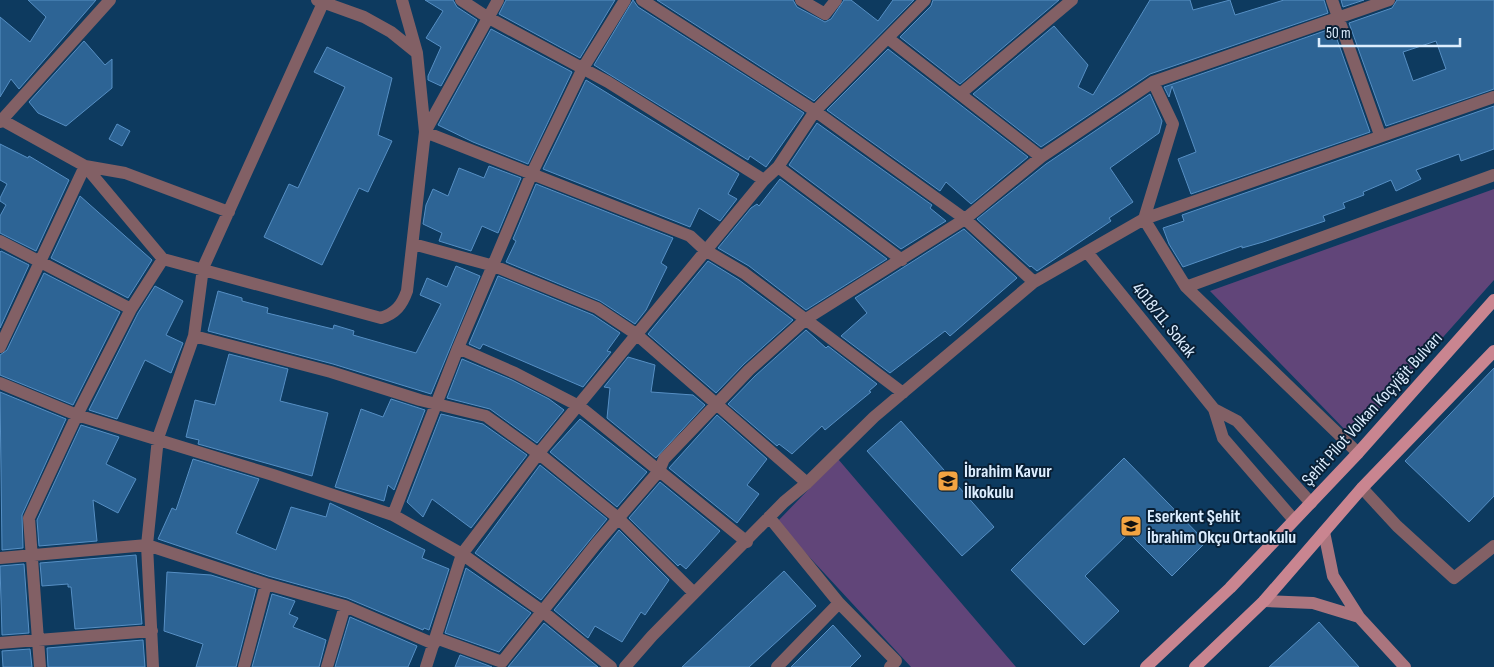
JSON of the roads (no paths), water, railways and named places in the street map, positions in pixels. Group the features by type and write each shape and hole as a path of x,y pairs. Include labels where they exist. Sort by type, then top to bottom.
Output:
{"main road":[{"name":"Şehit Pilot Volkan Koçyiğit Bulvarı","path":"1146,667 1230,588 1311,503 1494,300"},
{"path":"1195,667 1264,601 1362,488 1494,351"}],"street":[{"path":"85,166 163,259 203,268 382,318 391,315 402,306 407,291 425,132 417,53 402,0"},
{"path":"461,0 488,18 583,68 764,180"},
{"path":"425,132 498,0"},
{"path":"392,515 458,348 532,173 583,68 625,0"},
{"path":"642,0 815,111 965,219 1034,282"},
{"path":"801,0 825,14 836,0"},
{"path":"434,644 462,554 538,454 764,180 778,167 815,111 889,39 925,0"},
{"path":"960,94 1072,0"},
{"path":"1332,0 1380,135"},
{"path":"426,667 436,638 500,664 618,518 659,471 664,459 749,370 806,319 965,219 1041,157 1153,82 1338,20 1389,0"},
{"path":"105,1 0,120 85,166 125,173 228,212"},
{"path":"153,667 147,545 158,438 194,336 203,268 320,2 364,17 391,32 417,53"},
{"path":"889,39 1041,157"},
{"path":"1153,82 1173,124 1144,220 1186,287 1358,453"},
{"path":"625,667 694,593 747,542 784,502 807,483 874,417 1034,282 1144,220 1380,135 1494,97"},
{"path":"425,132 690,236 706,250 744,272 903,393"},
{"path":"0,347 42,262 85,166"},
{"path":"778,167 902,260"},
{"path":"1186,287 1494,175"},
{"path":"0,241 131,309"},
{"path":"413,244 494,266 597,308 636,334 807,483"},
{"name":"4018/11. Sokak","path":"1087,252 1214,409 1237,421 1311,503"},
{"path":"40,667 37,640 34,554 29,518 77,415 131,309 163,259"},
{"path":"194,336 436,404 486,416 538,454 618,518 694,593"},
{"path":"458,348 515,373 579,406 747,542"},
{"path":"0,383 77,415 158,438 392,515 462,554 542,611 611,667"},
{"name":"4018/11. Sokak","path":"1214,409 1222,438 1294,520"},
{"path":"1362,488 1397,526 1454,578 1494,546"},
{"path":"769,518 840,603 896,661 890,667"},
{"path":"1324,532 1333,576 1359,617 1404,667"},
{"path":"0,558 147,545 266,584 345,606 434,644"},
{"path":"244,667 266,584"},
{"path":"1264,601 1313,603 1359,617"},
{"path":"777,667 840,603"},
{"path":"327,667 345,606"},
{"path":"0,643 152,631"}],"place":[{"name":"İbrahim Kavur İlkokulu","path":"948,481"},
{"name":"Eserkent Şehit İbrahim Okçu Ortaokulu","path":"1131,526"}]}
